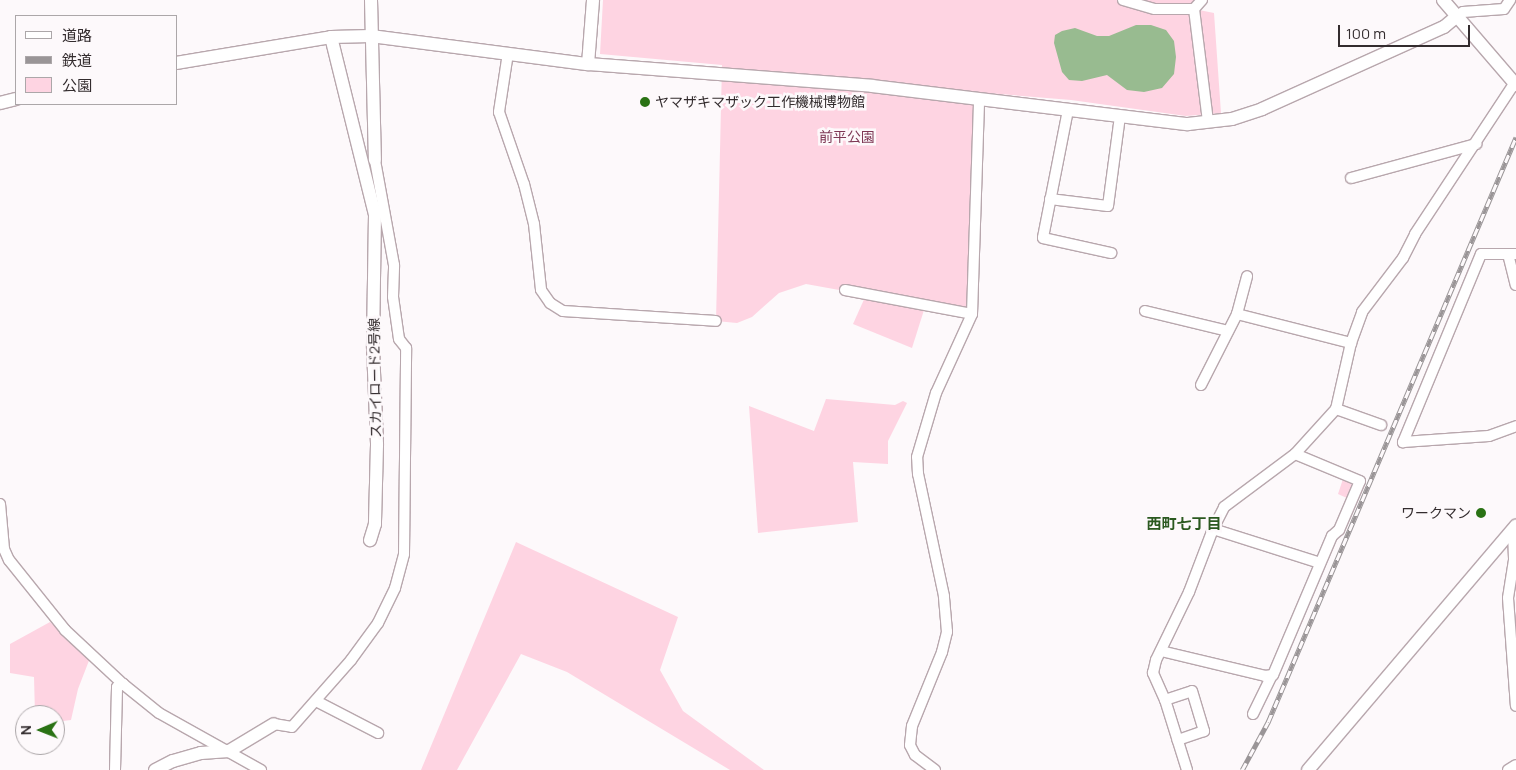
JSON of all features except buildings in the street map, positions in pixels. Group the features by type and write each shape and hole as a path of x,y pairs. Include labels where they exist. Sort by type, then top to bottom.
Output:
{"street":[{"path":"155,770 201,753 229,751 274,724 292,727 316,701 378,623 395,588 404,554 406,348 399,340 393,297 394,265 375,160 371,0"},
{"path":"588,64 593,0"},
{"path":"1123,0 1155,9 1194,9 1202,0"},
{"path":"1186,770 1166,700 1153,673 1213,529 1224,507 1295,454 1320,431 1336,409 1351,343 1362,312 1403,258 1415,234 1515,84 1443,0"},
{"path":"178,63 331,37 371,36 588,64 786,77 1188,124 1232,119 1288,98 1444,27 1463,12 1504,9 1510,0"},
{"path":"1194,9 1208,122"},
{"name":"スカイロード2号線","path":"331,37 375,215 373,348 377,444 375,524 370,540"},
{"path":"508,53 499,112 524,184 534,224 541,290 550,303 564,311 716,321"},
{"path":"0,103 15,99"},
{"path":"935,770 915,755 910,746 912,726 942,652 947,632 944,596 918,474 917,457 936,394 972,314 979,99"},
{"path":"1068,110 1050,199 1045,240 1111,253"},
{"path":"1050,199 1108,206 1120,116"},
{"path":"1351,178 1476,144"},
{"path":"1516,285 1512,254 1481,254 1404,442 1489,436 1516,426"},
{"path":"1201,385 1237,314 1247,276"},
{"path":"845,290 972,314"},
{"path":"1145,312 1228,331"},
{"path":"1237,314 1351,343"},
{"path":"1336,409 1381,425"},
{"path":"1253,714 1272,675 1332,536 1339,530 1360,481 1295,454"},
{"path":"0,504 4,549 9,560 66,630 123,684 159,713 261,770"},
{"path":"1514,528 1514,560 1508,598 1516,706"},
{"path":"1308,770 1514,528"},
{"path":"1213,529 1320,563"},
{"path":"1161,651 1272,675"},
{"path":"115,770 117,687 123,684"},
{"path":"1166,700 1192,691 1204,731 1178,740"},
{"path":"316,701 378,733"},
{"path":"1508,770 1516,765"}],"green space":[{"name":"前平公園","path":"603,0 1195,0 1194,9 1214,13 1221,113 1186,116 1071,100 975,92 972,314 806,284 779,293 752,317 737,323 716,321 722,65 600,54"},
{"path":"866,295 924,310 912,348 853,324"},
{"path":"826,399 895,405 903,401 907,403 888,441 888,464 853,462 858,522 758,533 749,406 814,431"},
{"path":"1343,479 1354,486 1349,499 1338,494"},
{"path":"516,542 678,617 660,670 683,711 764,770 730,770 567,672 521,654 457,770 421,770"},
{"path":"50,622 90,658 78,689 71,720 65,721 65,705 35,705 34,677 10,673 10,644"}],"shaded area":[{"path":"1136,25 1151,25 1166,30 1174,41 1176,57 1174,74 1162,88 1144,92 1127,90 1107,75 1082,81 1069,80 1062,72 1054,43 1055,35 1075,28 1097,36 1109,36"}],"railway":[{"path":"1242,770 1268,722 1516,137"}],"place":[{"name":"ヤマザキマザック工作機械博物館","path":"645,102"},
{"name":"ワークマン","path":"1481,513"}],"district":[{"name":"西町七丁目","path":"1184,524"}]}
